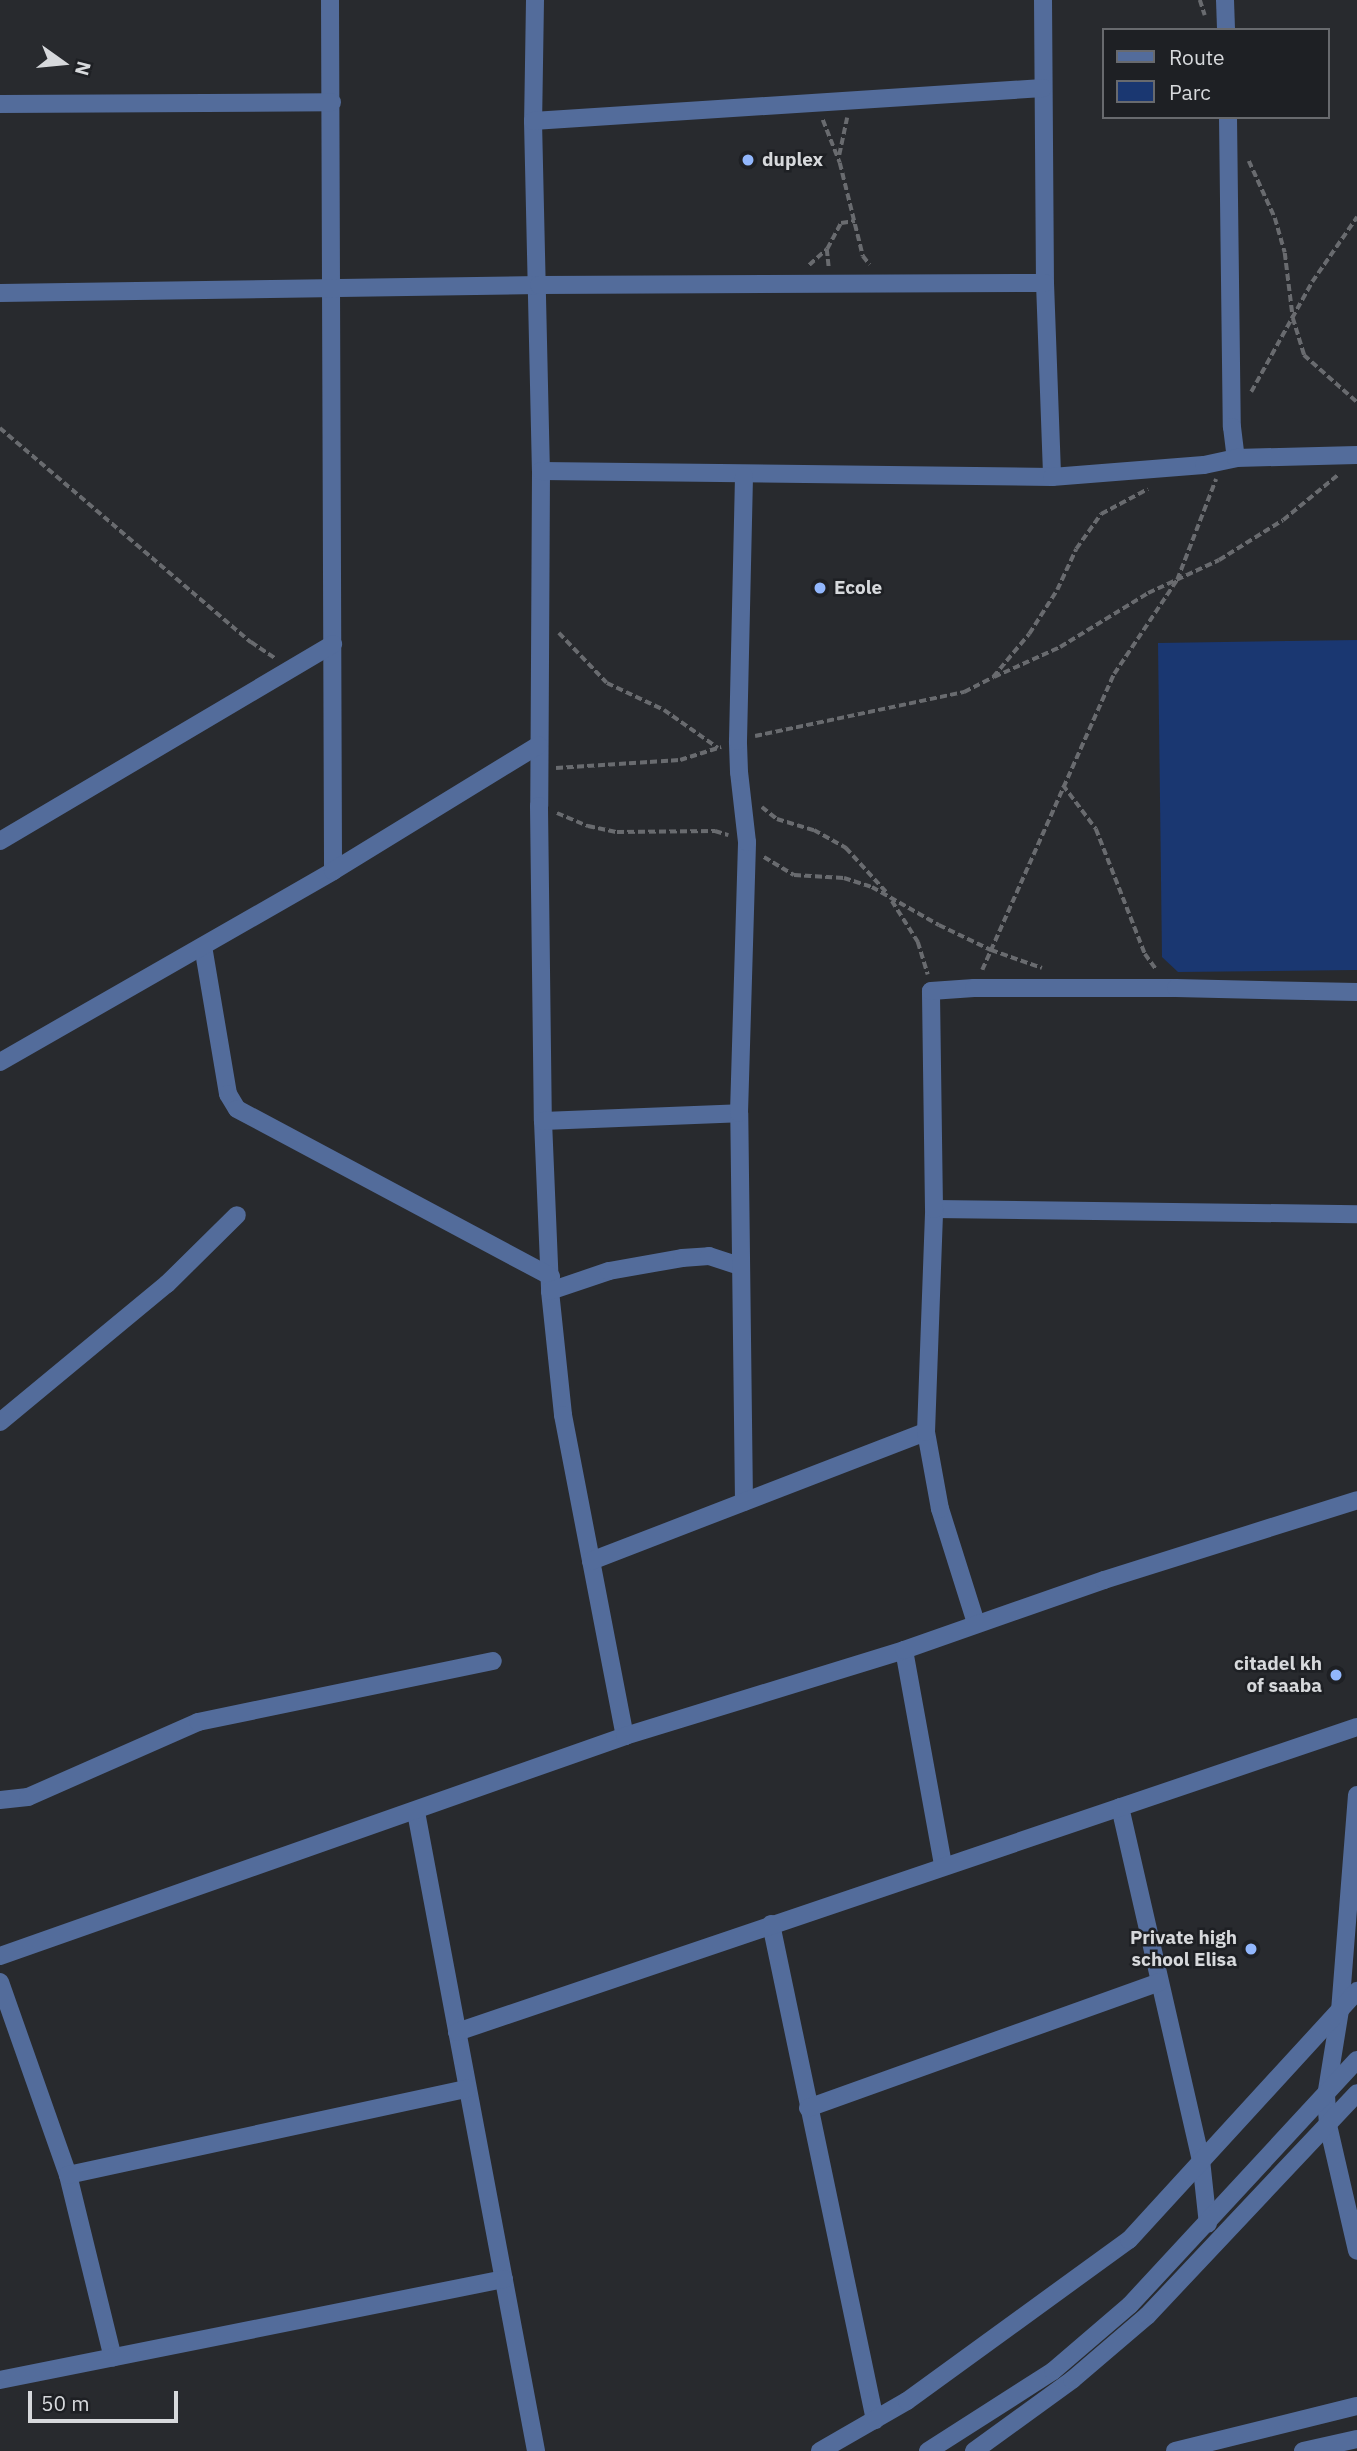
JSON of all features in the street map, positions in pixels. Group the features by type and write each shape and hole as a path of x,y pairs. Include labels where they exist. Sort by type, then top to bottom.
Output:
{"street":[{"path":"330,0 333,871"},
{"path":"535,0 533,121 539,285 541,471 539,806 543,1121 550,1284 563,1415 625,1736"},
{"path":"1042,0 1045,283 1052,477"},
{"path":"1225,0 1226,28"},
{"path":"533,121 1043,88"},
{"path":"0,104 332,102"},
{"path":"1228,119 1232,427 1229,460"},
{"path":"0,293 539,285 1045,283"},
{"path":"541,471 744,476 1052,477 1229,460 1352,461"},
{"path":"744,476 738,741 738,772 747,842 739,1113 744,1502"},
{"path":"0,841 289,667 332,644"},
{"path":"0,1062 333,871 540,745"},
{"path":"203,946 228,1094 237,1110 550,1284 682,1258 709,1256 740,1266"},
{"path":"976,1623 940,1509 926,1432 934,1209 931,992 974,988 1176,988 1357,992"},
{"path":"543,1121 739,1113"},
{"path":"934,1209 1357,1214"},
{"path":"0,1422 167,1283 237,1214"},
{"path":"591,1561 926,1432"},
{"path":"0,1956 416,1812 625,1736 904,1650 976,1623 1357,1500"},
{"path":"904,1650 943,1866"},
{"path":"0,1800 28,1797 198,1722 493,1661"},
{"path":"457,2032 1357,1727"},
{"path":"1357,1795 1340,2010 1326,2096 1328,2125 1357,2250"},
{"path":"1120,1807 1201,2161 1208,2224"},
{"path":"416,1812 536,2451"},
{"path":"771,1924 875,2420"},
{"path":"0,1982 68,2175 113,2358"},
{"path":"808,2108 1159,1982"},
{"path":"820,2451 907,2401 1129,2240 1234,2129 1357,1991"},
{"path":"928,2451 1053,2371 1130,2305 1208,2224 1357,2060"},
{"path":"68,2175 467,2089"},
{"path":"974,2451 1072,2380 1147,2316 1357,2093"},
{"path":"0,2380 504,2279"},
{"path":"1175,2451 1357,2406"},
{"path":"1303,2451 1357,2439"}],"path":[{"path":"838,159 841,138 855,100"},
{"path":"813,103 830,131 863,256 886,284"},
{"path":"1246,152 1252,174 1275,218 1285,253 1293,318 1304,355 1357,402"},
{"path":"1232,427 1312,282 1357,217"},
{"path":"803,271 827,249 841,223 855,221"},
{"path":"0,428 251,642 289,667"},
{"path":"974,988 1114,674 1177,580 1229,460"},
{"path":"540,768 626,766 680,760 778,729 964,692 1060,647 1148,593 1219,560 1283,520 1352,461"},
{"path":"993,677 1029,634 1057,590 1076,549 1101,514 1158,485"},
{"path":"1063,785 1096,828 1145,954 1154,967 1176,988"},
{"path":"539,806 588,826 617,832 715,831 747,842 767,859 794,875 844,878 872,887 939,925 991,950 1052,971"}],"green space":[{"path":"1357,640 1357,970 1178,972 1162,957 1158,643"}],"place":[{"name":"duplex","path":"748,160"},
{"name":"Ecole","path":"820,588"},
{"name":"citadel kh of saaba","path":"1336,1675"},
{"name":"Private high school Elisa","path":"1251,1949"}]}
